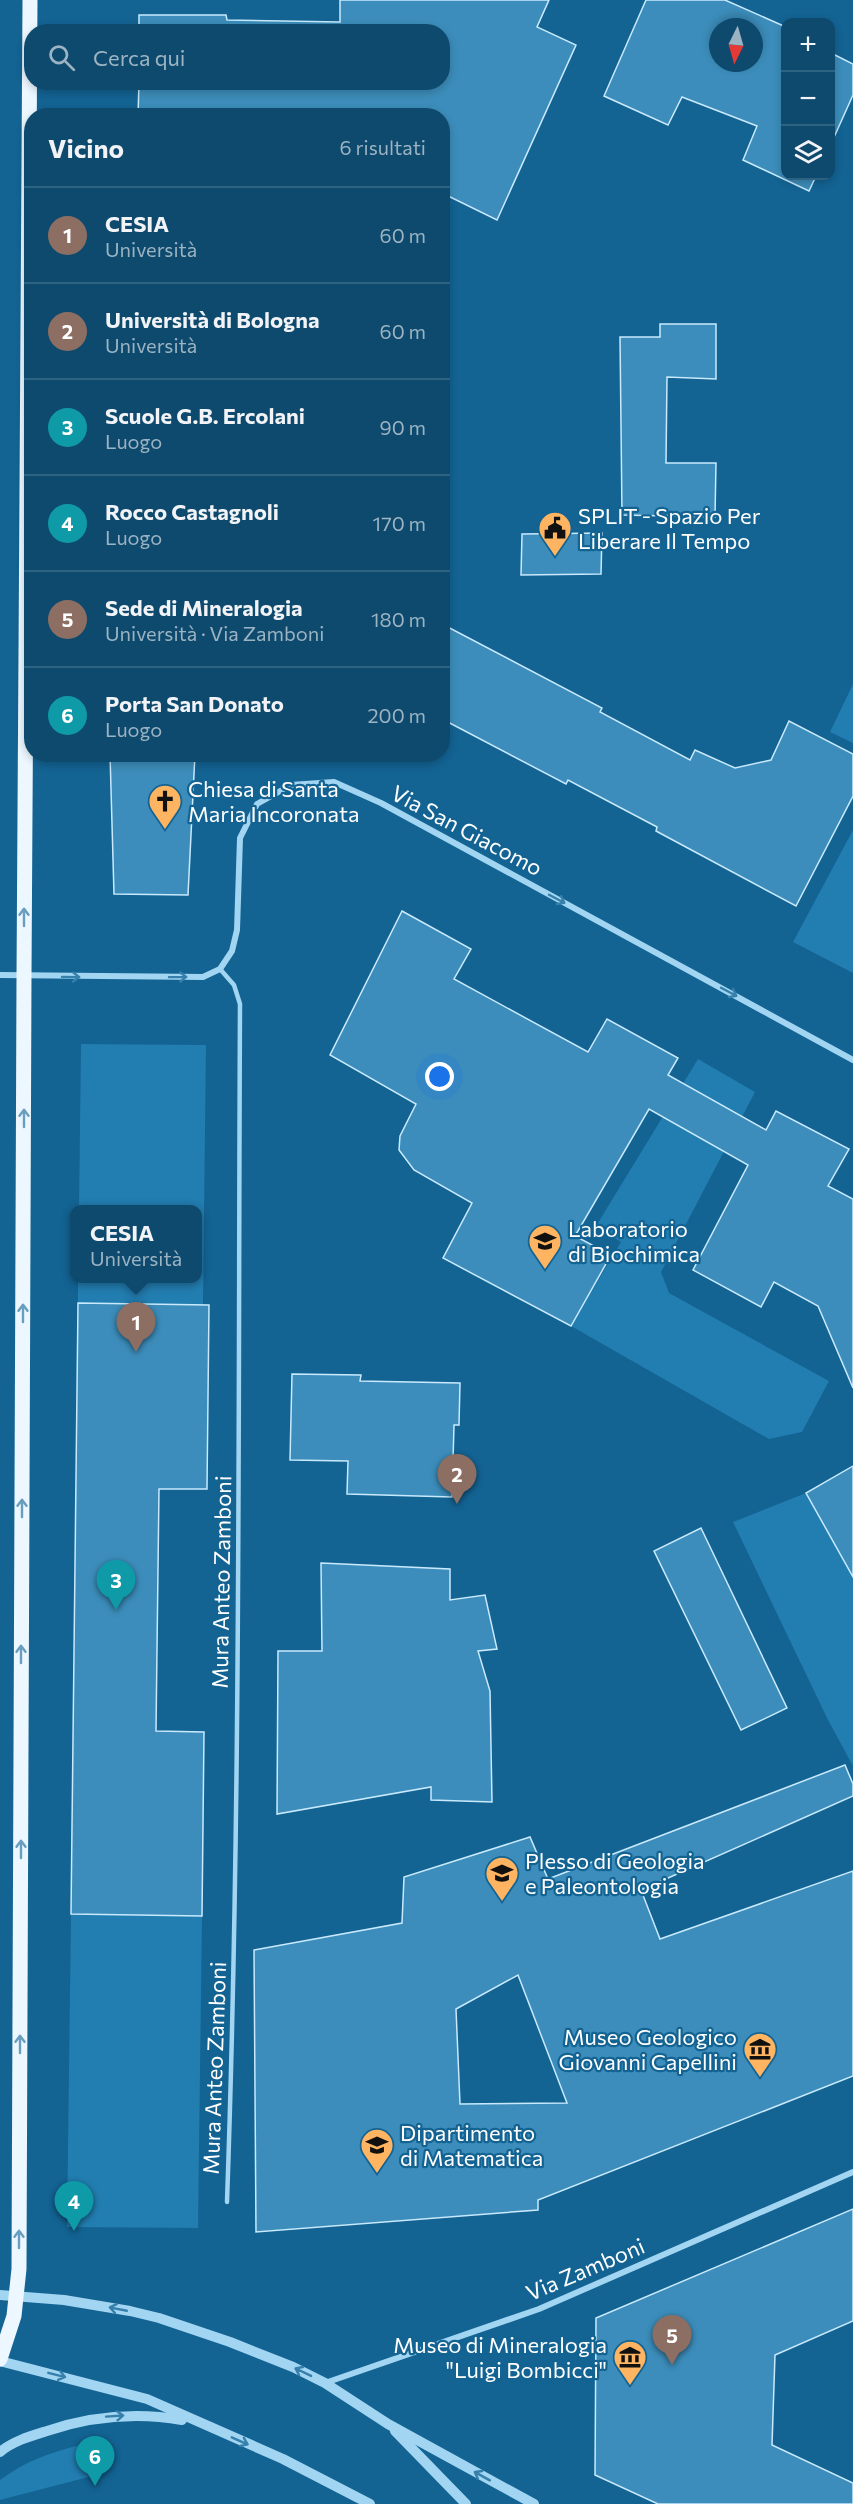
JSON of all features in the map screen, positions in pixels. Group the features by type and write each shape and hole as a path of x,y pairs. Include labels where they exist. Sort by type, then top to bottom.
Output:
{"main road":[{"path":"30,0 30,24"},
{"path":"29,90 29,108"},
{"path":"0,2360 8,2338 17,2297 19,2269 25,762"}],"street":[{"name":"Via San Giacomo","path":"220,969 232,951 237,930 240,838 257,804 291,785 334,782 381,803 853,1059"},
{"path":"0,975 203,977 220,969"},
{"name":"Via Zamboni","path":"325,2383 539,2309 853,2172"},
{"path":"0,2295 108,2307 159,2318 262,2355 325,2383 388,2424 534,2504"},
{"path":"0,2360 147,2399 283,2460 370,2504"},
{"path":"0,2452 9,2445 37,2434 96,2417 159,2416 198,2422"},
{"path":"388,2424 466,2504"}],"lane":[{"name":"Mura Anteo Zamboni","path":"220,969 234,985 240,1004 239,1531 233,2034 227,2202"}],"shaded area":[{"path":"853,684 853,743 830,732"},
{"path":"853,830 853,973 793,942"},
{"path":"81,1044 206,1045 203,1305 78,1303 78,1283 202,1283 202,1205 79,1205"},
{"path":"698,1059 755,1092 661,1272 669,1293 829,1381 802,1432 769,1439 571,1326 621,1242 596,1226"},
{"path":"806,1493 853,1522 853,1766 828,1720 733,1522"},
{"path":"71,1914 202,1916 198,2228 67,2227"},
{"path":"106,2440 104,2473 0,2500 0,2480 12,2472 64,2449"}],"building":[{"path":"340,0 549,0 537,27 576,45 497,220 450,197 450,108 138,108 139,90 450,90 450,24 139,24 139,15 226,15 227,20 340,22"},
{"path":"646,0 725,0 781,25 781,178 743,160 757,126 682,97 668,125 604,96"},
{"path":"835,55 853,64 853,95 835,135"},
{"path":"786,180 814,180 809,191"},
{"path":"660,324 716,324 716,379 667,377 666,463 716,463 715,517 622,515 620,337 660,337"},
{"path":"602,533 601,574 521,575 522,534"},
{"path":"450,628 602,708 600,712 690,760 695,750 735,768 771,760 789,721 853,754 853,796 796,906 656,831 657,827 568,780 566,784 450,723"},
{"name":"Chiesa di Santa Maria Incoronata","path":"110,762 195,762 188,895 114,894"},
{"path":"402,911 471,949 454,979 588,1052 607,1019 678,1058 668,1075 766,1130 776,1111 849,1149 828,1186 853,1199 853,1388 818,1306 774,1282 761,1307 693,1270 748,1165 649,1109 575,1236 611,1255 571,1326 443,1258 472,1203 414,1170 399,1150 400,1136 416,1104 330,1055"},
{"path":"78,1303 209,1305 207,1489 159,1489 156,1731 204,1732 202,1916 71,1914"},
{"path":"292,1374 361,1375 360,1381 460,1383 459,1425 454,1425 452,1497 347,1494 348,1461 290,1460"},
{"path":"853,1466 853,1577 806,1493"},
{"path":"701,1528 787,1708 741,1730 654,1551"},
{"path":"321,1563 450,1569 450,1600 485,1595 497,1649 478,1651 490,1691 492,1802 431,1800 431,1787 277,1814 278,1651 322,1651"},
{"path":"845,1765 853,1784 853,1796 641,1890 660,1939 853,1871 853,2076 538,2200 538,2210 256,2232 254,1950 402,1923 404,1877 530,1837 548,1879","holes":["518,1975 567,2103 460,2104 456,2009"]},
{"path":"853,2209 853,2321 775,2355 772,2445 853,2483 853,2504 658,2504 595,2475 596,2318"}],"place":[{"name":"SPLIT - Spazio Per Liberare Il Tempo","path":"555,557"},
{"name":"Chiesa di Santa Maria Incoronata","path":"165,830"},
{"name":"Laboratorio di Biochimica","path":"545,1270"},
{"name":"CESIA","path":"136,1352"},
{"name":"Università di Bologna","path":"457,1504"},
{"name":"Scuole G.B. Ercolani","path":"116,1610"},
{"name":"Plesso di Geologia e Paleontologia","path":"502,1902"},
{"name":"Museo Geologico Giovanni Capellini","path":"760,2078"},
{"name":"Dipartimento di Matematica","path":"377,2174"},
{"name":"Rocco Castagnoli","path":"74,2231"},
{"name":"Sede di Mineralogia","path":"672,2365"},
{"name":"Museo di Mineralogia \"Luigi Bombicci\"","path":"630,2386"},
{"name":"Porta San Donato","path":"95,2486"}]}
